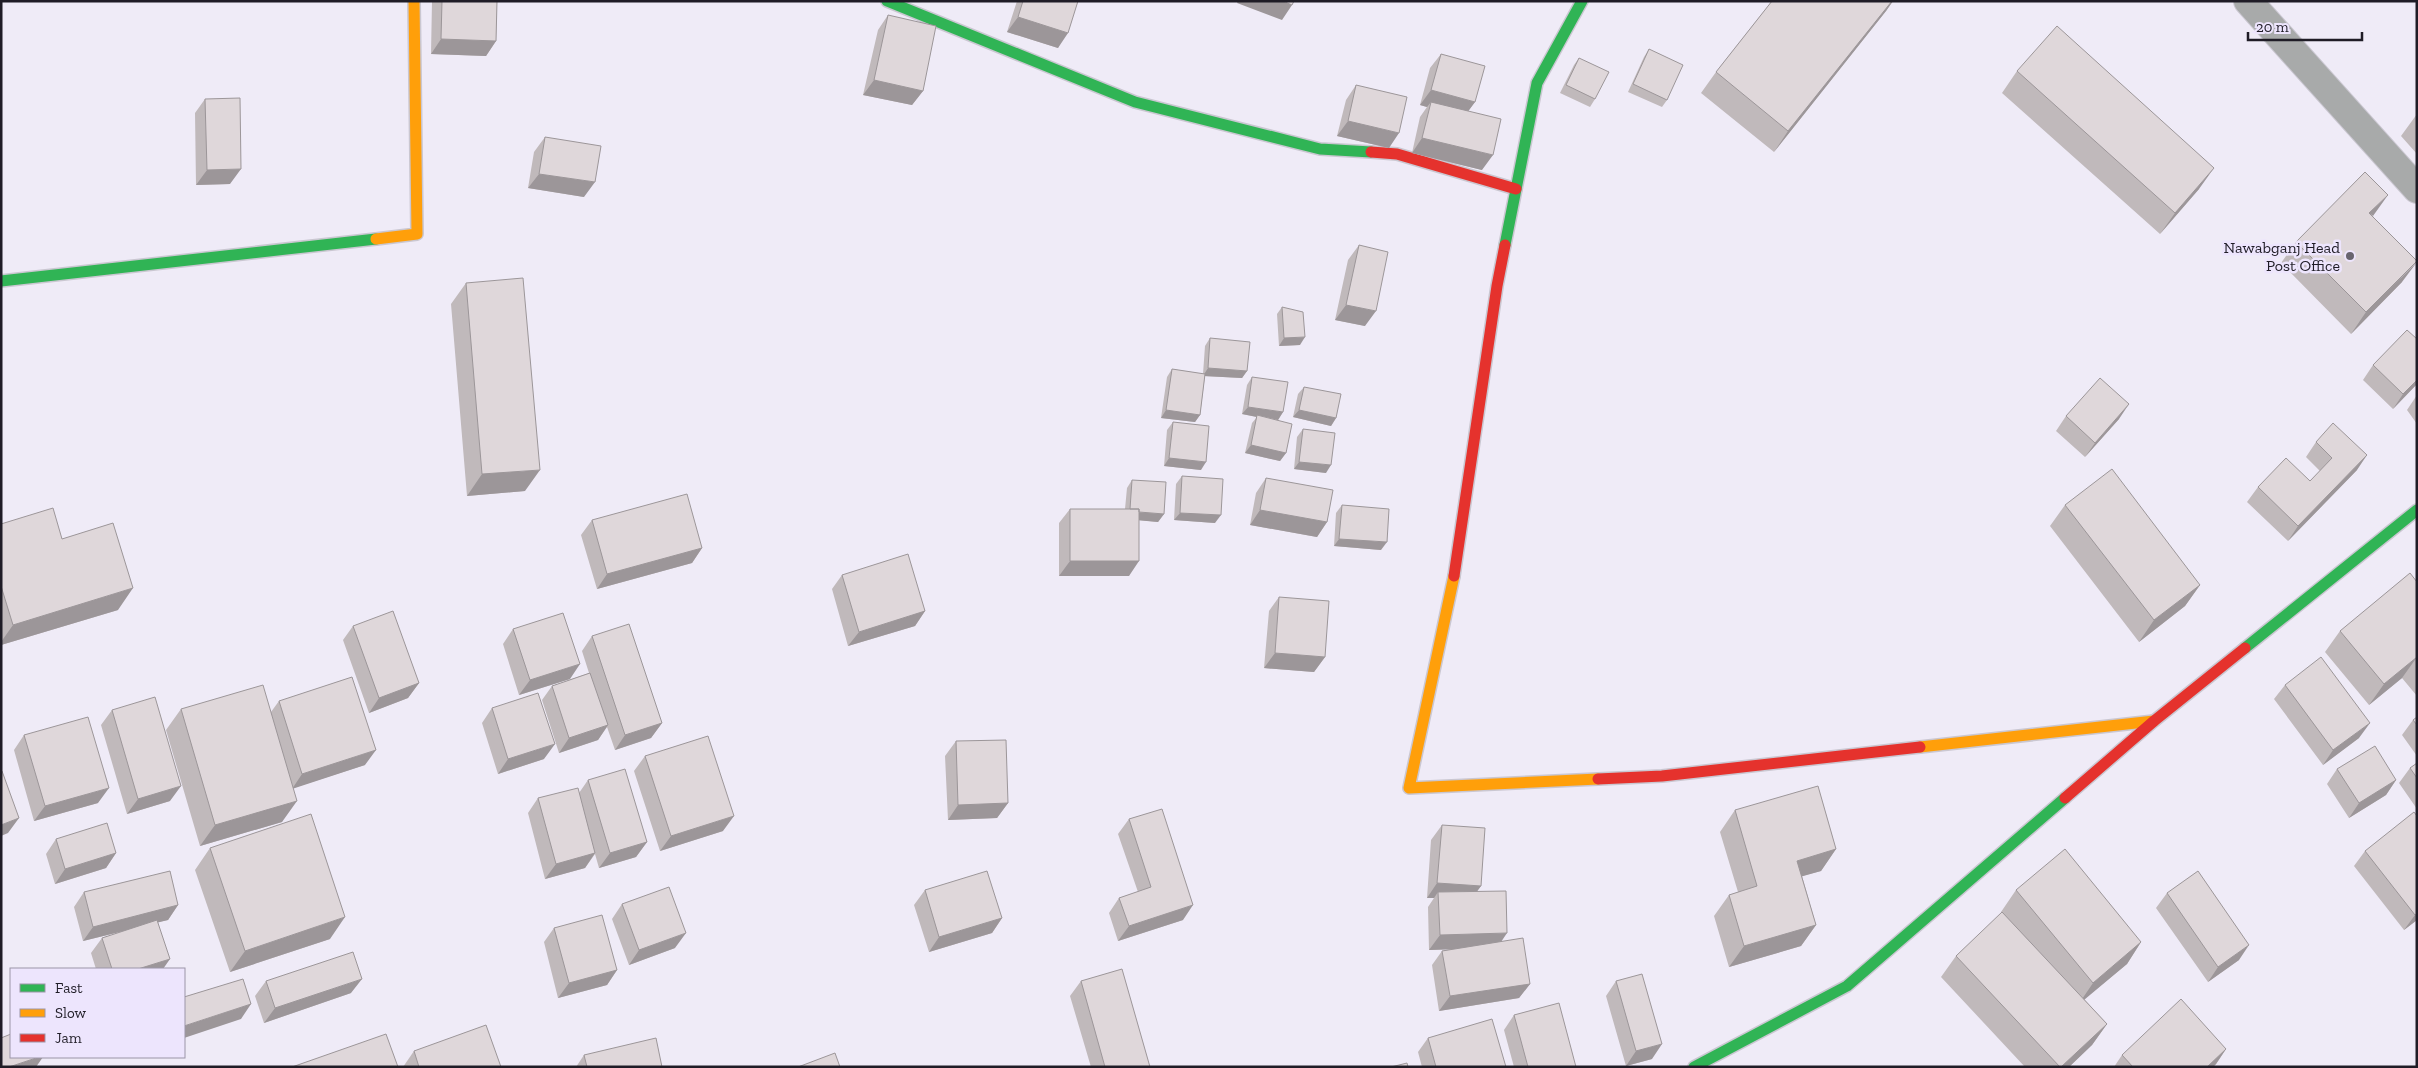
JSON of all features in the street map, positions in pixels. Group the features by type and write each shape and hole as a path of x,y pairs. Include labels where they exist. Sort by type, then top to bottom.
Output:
{"street":[{"path":"1,281 417,234 414,1"},
{"path":"887,1 1135,102 1320,148 1397,154 1516,189"},
{"path":"1582,1 1537,83 1497,286 1454,575 1409,788 1662,776 2154,721"},
{"path":"2248,1 2417,188"},
{"path":"1694,1067 1847,986 2154,721 2417,510"}],"building":[{"path":"442,1 497,1 496,41 441,39"},
{"path":"1023,1 1078,1 1068,33 1018,17"},
{"path":"1283,1 1294,1 1292,5"},
{"path":"1772,1 1892,1 1788,131 1716,72"},
{"path":"888,15 936,26 923,91 874,80"},
{"path":"2057,26 2214,168 2175,213 2017,71"},
{"path":"1649,49 1683,65 1667,100 1633,84"},
{"path":"1441,54 1485,66 1475,102 1431,90"},
{"path":"1579,58 1609,72 1595,99 1566,85"},
{"path":"1356,85 1407,97 1399,133 1348,121"},
{"path":"240,98 241,169 207,170 205,99"},
{"path":"1431,102 1501,119 1493,155 1422,138"},
{"path":"545,137 601,146 595,182 539,174"},
{"path":"2365,172 2388,195 2369,213 2417,261 2366,312 2296,242"},
{"path":"1359,245 1388,252 1376,311 1346,305"},
{"path":"523,278 540,470 482,474 466,283"},
{"path":"1282,307 1303,312 1305,337 1284,338"},
{"path":"2407,330 2417,339 2417,380 2403,394 2373,365"},
{"path":"1210,338 1250,342 1247,371 1208,368"},
{"path":"1172,369 1205,374 1200,415 1166,410"},
{"path":"1252,377 1288,382 1283,412 1248,407"},
{"path":"2100,378 2129,404 2095,443 2066,416"},
{"path":"1304,387 1341,394 1336,418 1299,410"},
{"path":"1257,415 1292,424 1286,453 1251,445"},
{"path":"1173,422 1209,426 1206,462 1169,458"},
{"path":"2333,423 2367,455 2298,526 2258,487 2286,458 2310,481 2332,458 2316,442"},
{"path":"1303,429 1335,433 1331,465 1299,462"},
{"path":"2112,469 2200,585 2154,620 2065,505"},
{"path":"1182,476 1223,479 1221,515 1180,513"},
{"path":"1266,478 1333,490 1327,522 1260,510"},
{"path":"1132,480 1166,482 1164,514 1139,512 1139,509 1130,509"},
{"path":"687,494 702,548 607,574 592,520"},
{"path":"1342,505 1389,509 1387,542 1339,539"},
{"path":"53,508 62,539 113,523 133,588 13,625 1,586 1,524"},
{"path":"1070,509 1139,509 1139,561 1070,561"},
{"path":"908,554 925,611 859,632 842,575"},
{"path":"2410,573 2417,582 2417,657 2384,684 2340,631"},
{"path":"1279,597 1329,601 1325,657 1275,653"},
{"path":"393,611 419,683 379,698 353,626"},
{"path":"563,613 580,664 530,680 513,629"},
{"path":"629,624 662,723 625,735 592,636"},
{"path":"2321,657 2370,723 2333,750 2285,685"},
{"path":"590,673 608,725 569,738 552,686"},
{"path":"352,677 376,750 302,774 279,701"},
{"path":"263,685 297,801 215,825 181,709"},
{"path":"538,693 555,744 508,759 492,708"},
{"path":"155,697 181,786 138,799 112,710"},
{"path":"88,717 109,788 45,806 24,735"},
{"path":"2417,717 2417,725 2413,720"},
{"path":"708,736 734,816 671,836 645,756"},
{"path":"1006,740 1008,803 958,805 956,741"},
{"path":"2375,746 2396,780 2359,803 2337,769"},
{"path":"2417,763 2417,778 2410,768"},
{"path":"625,769 647,842 610,853 588,780"},
{"path":"1,771 19,818 1,825"},
{"path":"1818,786 1836,849 1797,861 1816,925 1744,946 1729,895 1757,886 1735,810"},
{"path":"578,788 595,853 556,864 538,798"},
{"path":"1162,809 1193,905 1129,926 1119,898 1151,887 1129,819"},
{"path":"2414,812 2417,816 2417,914 2415,915 2365,851"},
{"path":"311,814 345,917 245,951 210,848"},
{"path":"107,823 116,853 65,869 56,839"},
{"path":"1442,825 1485,828 1481,886 1437,883"},
{"path":"2065,849 2141,942 2093,983 2016,890"},
{"path":"170,871 178,905 93,927 84,892"},
{"path":"987,871 1002,918 939,937 925,890"},
{"path":"2198,871 2249,945 2218,967 2167,893"},
{"path":"669,887 686,933 639,950 622,904"},
{"path":"1506,891 1507,933 1440,935 1438,892"},
{"path":"2002,912 2107,1024 2061,1067 1956,956"},
{"path":"602,915 617,970 569,983 554,928"},
{"path":"157,920 170,959 141,968 112,968 102,938"},
{"path":"1523,938 1530,984 1450,996 1442,951"},
{"path":"353,952 362,979 275,1008 266,981"},
{"path":"1122,969 1150,1067 1105,1067 1081,981"},
{"path":"1642,974 1662,1044 1636,1051 1616,981"},
{"path":"243,979 251,1004 185,1026 185,997"},
{"path":"2181,999 2226,1049 2207,1067 2133,1067 2122,1055"},
{"path":"1559,1003 1576,1067 1528,1067 1514,1015"},
{"path":"1492,1019 1506,1067 1436,1067 1428,1038"},
{"path":"486,1025 501,1067 419,1067 414,1051"},
{"path":"10,1034 10,1058 36,1058 9,1067 1,1067 1,1038"},
{"path":"386,1034 398,1067 292,1067"},
{"path":"656,1038 662,1067 587,1067 584,1055"},
{"path":"835,1053 840,1067 798,1067"},
{"path":"1407,1063 1408,1067 1391,1067"}],"traffic: fast":[{"path":"887,1 1135,102 1320,149 1371,152"},
{"path":"1505,245 1537,83 1582,1"},
{"path":"1,281 376,239"},
{"path":"2245,648 2417,510"},
{"path":"1694,1067 1847,986 2065,798"}],"traffic: slow":[{"path":"376,239 417,234 414,1"},
{"path":"1454,576 1409,788 1598,779"},
{"path":"1920,747 2154,721"}],"traffic: jam":[{"path":"1371,152 1397,154 1516,189"},
{"path":"1454,576 1497,286 1505,245"},
{"path":"2065,798 2154,721 2245,648"},
{"path":"1598,779 1662,776 1920,747"}],"place":[{"name":"Nawabganj Head Post Office","path":"2350,256"}]}
